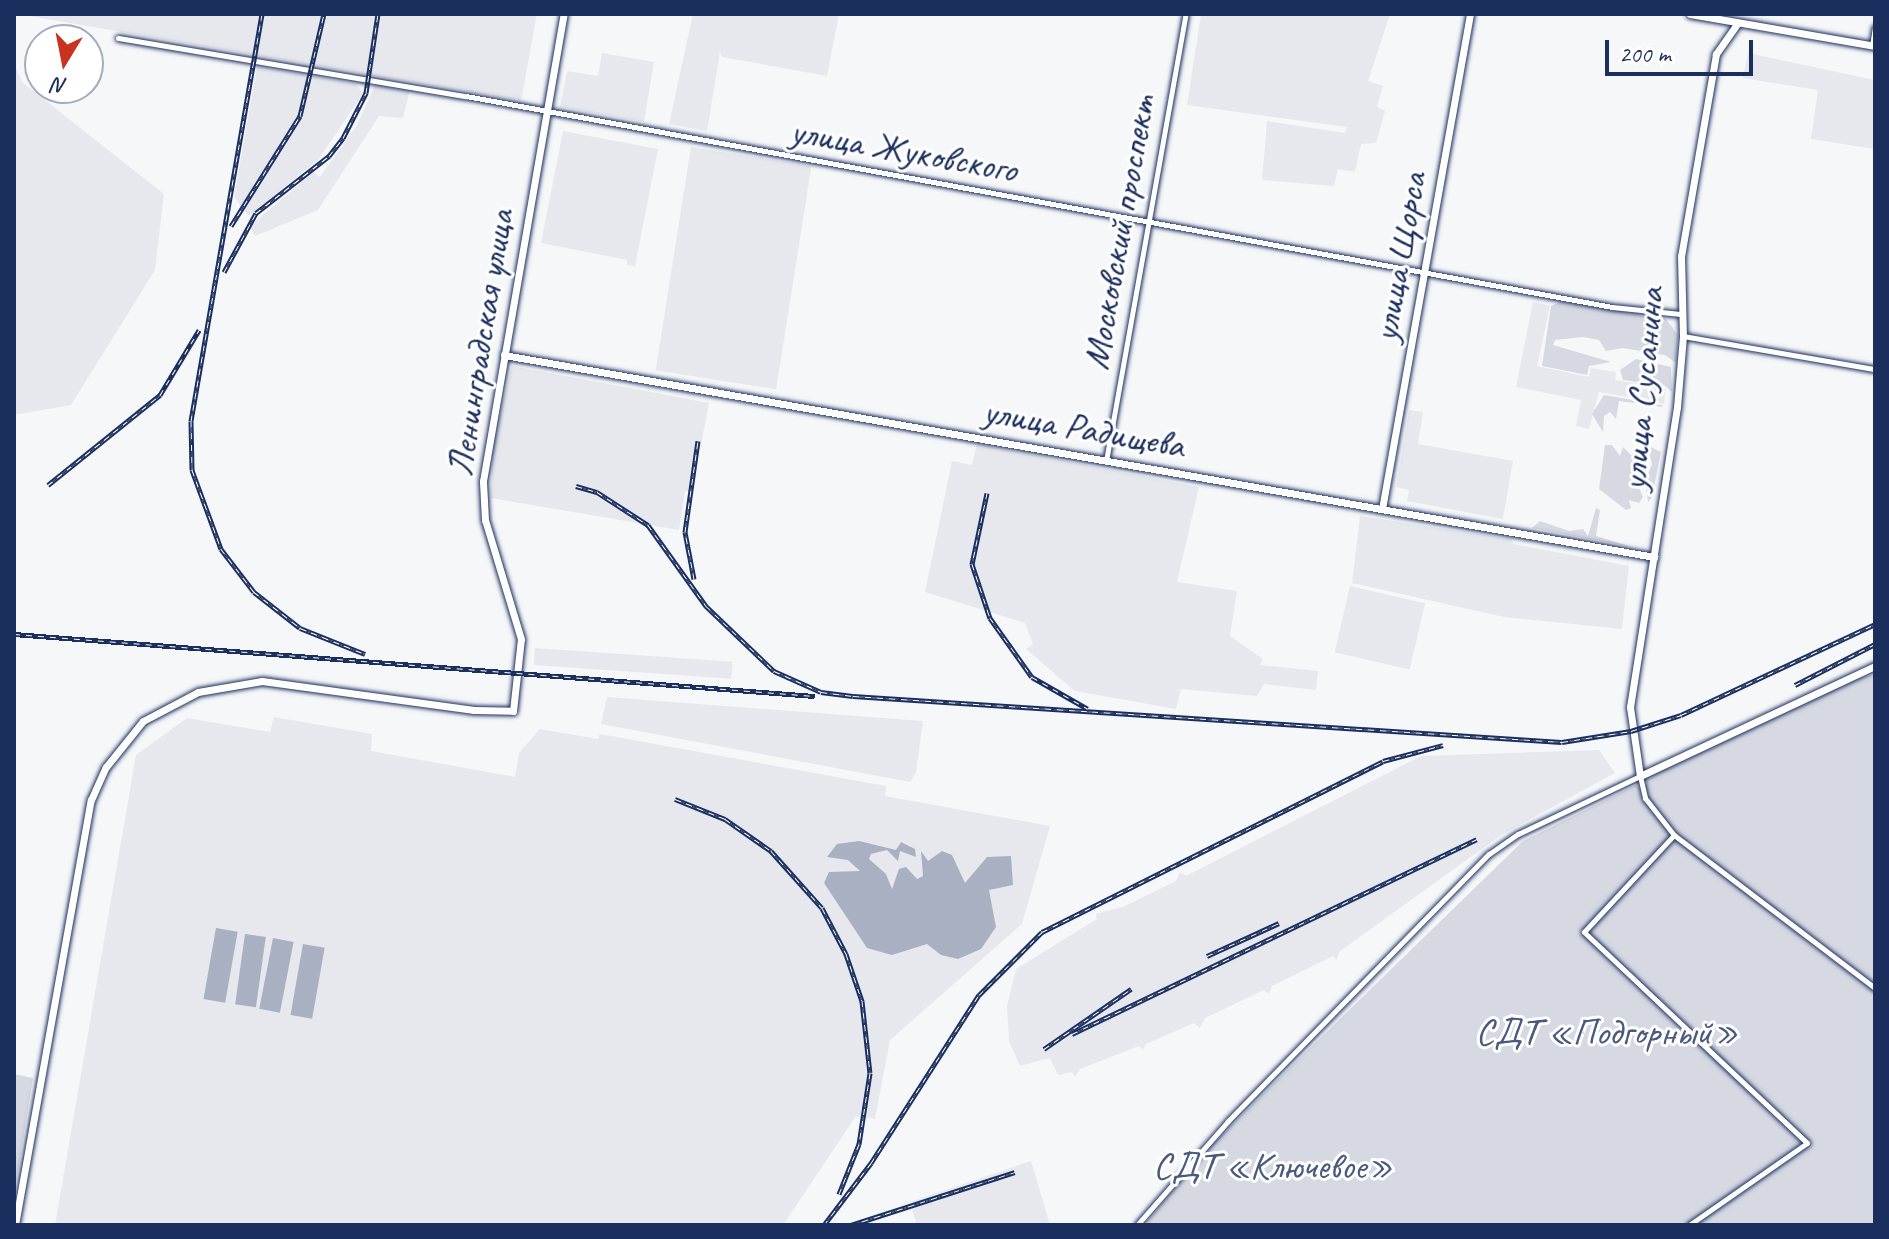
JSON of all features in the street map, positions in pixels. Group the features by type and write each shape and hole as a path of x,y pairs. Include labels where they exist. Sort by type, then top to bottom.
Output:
{"street":[{"name":"Ленинградская улица","path":"15,1225 88,812 103,772 131,734 159,709 198,692 241,682 295,683 474,710 513,711 521,639 482,498 564,14"},
{"name":"Московский проспект","path":"1106,461 1146,222 1186,14"},
{"name":"улица Щорса","path":"1382,509 1470,14"},
{"path":"1690,14 1873,46 1875,27"},
{"name":"улица Сусанина","path":"1640,776 1630,707 1654,557 1683,336 1681,256 1716,54 1737,24 1739,14"},
{"name":"улица Жуковского","path":"118,38 369,78 546,114 1612,307 1681,314"},
{"path":"1683,336 1875,369"},
{"name":"улица Радищева","path":"504,355 1654,557"},
{"path":"1137,1225 1228,1121 1489,854 1518,834 1875,666"},
{"path":"1640,776 1645,798 1674,835 1875,988"},
{"path":"1674,835 1584,932 1807,1143 1689,1225"}],"shaded area":[{"path":"18,14 537,14 521,101 104,29 104,24 76,24"},
{"path":"693,14 839,14 827,76 722,57 720,52 707,131 669,124"},
{"path":"1201,14 1390,14 1368,81 1383,86 1377,107 1385,111 1376,143 1361,144 1355,172 1338,169 1334,186 1262,180 1267,121 1345,133 1347,127 1187,105"},
{"path":"602,53 654,62 644,122 560,107 567,71 598,76"},
{"path":"1748,53 1875,80 1875,149 1811,139 1818,90 1743,78"},
{"path":"14,63 24,84 24,104 50,104 164,194 155,270 71,405 14,415"},
{"path":"257,66 356,84 363,94 318,160 249,216 234,197"},
{"path":"376,83 410,90 403,118 379,116 318,210 255,236 250,228 258,219 314,172 320,177 357,125"},
{"path":"563,131 658,149 635,266 627,265 627,260 541,243"},
{"path":"691,147 811,166 776,389 656,370"},
{"path":"1533,302 1550,306 1537,366 1589,377 1591,368 1616,372 1615,380 1666,388 1664,404 1599,392 1589,429 1576,426 1581,400 1516,387"},
{"path":"512,366 709,403 692,492 685,491 679,530 491,498 493,446"},
{"path":"1409,410 1423,412 1418,444 1513,461 1503,519 1407,501 1409,490 1396,487"},
{"path":"977,444 1199,487 1177,582 1237,591 1230,636 1263,659 1260,665 1318,671 1316,690 1264,684 1257,696 1181,689 1176,709 1075,691 1026,649 1033,644 1025,623 925,592 952,461 972,465"},
{"path":"1360,516 1512,539 1513,544 1629,566 1622,629 1504,617 1352,583"},
{"path":"1350,586 1425,603 1410,670 1335,652"},
{"path":"535,648 733,662 731,679 534,665"},
{"path":"607,697 923,721 916,773 910,782 601,724"},
{"path":"274,717 372,734 371,751 515,777 519,753 540,729 598,739 600,734 886,786 885,796 1050,826 1022,924 890,1040 875,1119 856,1116 783,1225 55,1225 136,755 187,718 270,732"},
{"path":"1599,750 1615,773 1501,835 1339,952 1337,960 1333,956 1272,986 1269,994 1264,990 1205,1018 1200,1028 1194,1023 1146,1044 1143,1050 1139,1046 1080,1069 1075,1077 1072,1072 1058,1075 1050,1058 1020,1066 1009,1041 1007,1006 1016,969 1097,919 1096,914 1125,906 1176,881 1180,872 1186,876 1421,756"},
{"path":"1031,1161 1050,1225 917,1225 910,1202"}],"green space":[{"path":"1562,301 1665,318 1678,335 1676,363 1665,355 1623,348 1606,351 1599,340 1583,337 1555,340 1553,345 1611,362 1589,366 1587,375 1542,366 1551,306"},
{"path":"1636,359 1671,367 1672,392 1665,386 1623,380 1620,370"},
{"path":"1604,395 1663,407 1619,401 1616,419 1610,412 1604,416 1603,432 1592,414"},
{"path":"1644,444 1661,452 1652,497 1648,502 1645,480 1652,465 1649,451 1640,457 1635,478 1643,497 1639,503 1629,500 1631,508 1626,510 1599,489 1605,445 1612,445 1620,456 1623,447 1631,455"},
{"path":"1596,508 1600,510 1596,536 1632,547 1532,528 1540,521 1569,531 1583,529 1588,536"},
{"name":"СДТ «Подгорный»","path":"1875,675 1875,1225 1145,1225 1200,1157 1523,841 1636,785 1640,788 1647,784 1643,777 1858,678"},
{"path":"14,1074 33,1078 14,1196"}],"water":[{"path":"859,841 896,850 901,842 915,849 916,857 900,851 898,861 887,850 871,854 869,859 886,874 892,889 899,869 906,867 917,879 923,876 921,851 928,861 942,851 952,855 965,883 987,857 1011,856 1013,885 989,890 996,927 981,949 958,959 941,955 927,944 892,955 867,948 824,883 829,872 860,871 848,860 827,857 837,844"},
{"path":"216,928 238,932 225,1003 203,999"},
{"path":"245,934 266,937 256,1007 235,1004"},
{"path":"273,938 294,942 280,1013 259,1009"},
{"path":"303,944 325,948 312,1019 290,1015"}],"railway":[{"path":"262,14 191,421 192,470 221,549 254,592 300,628 365,654"},
{"path":"231,226 300,116 324,14"},
{"path":"224,272 256,213 329,156 343,138 366,93 378,14"},
{"path":"48,485 160,395 199,330"},
{"path":"694,579 685,532 698,441"},
{"path":"576,486 597,492 648,525 706,606 774,671 821,692 853,696 1562,742 1631,731 1681,715 1875,624"},
{"path":"987,493 972,564 990,618 1032,677 1088,709"},
{"path":"14,634 815,696"},
{"path":"1795,685 1875,644"},
{"path":"824,1225 871,1163 979,995 1042,932 1383,761 1443,745"},
{"path":"675,799 725,819 771,851 822,908 846,954 862,1001 870,1073 859,1144 839,1194"},
{"path":"1072,1034 1477,839"},
{"path":"1207,956 1279,923"},
{"path":"1044,1049 1131,989"},
{"path":"851,1225 1015,1172"}],"park label":[{"name":"СДТ «Ключевое»","path":"1273,1166"}]}
